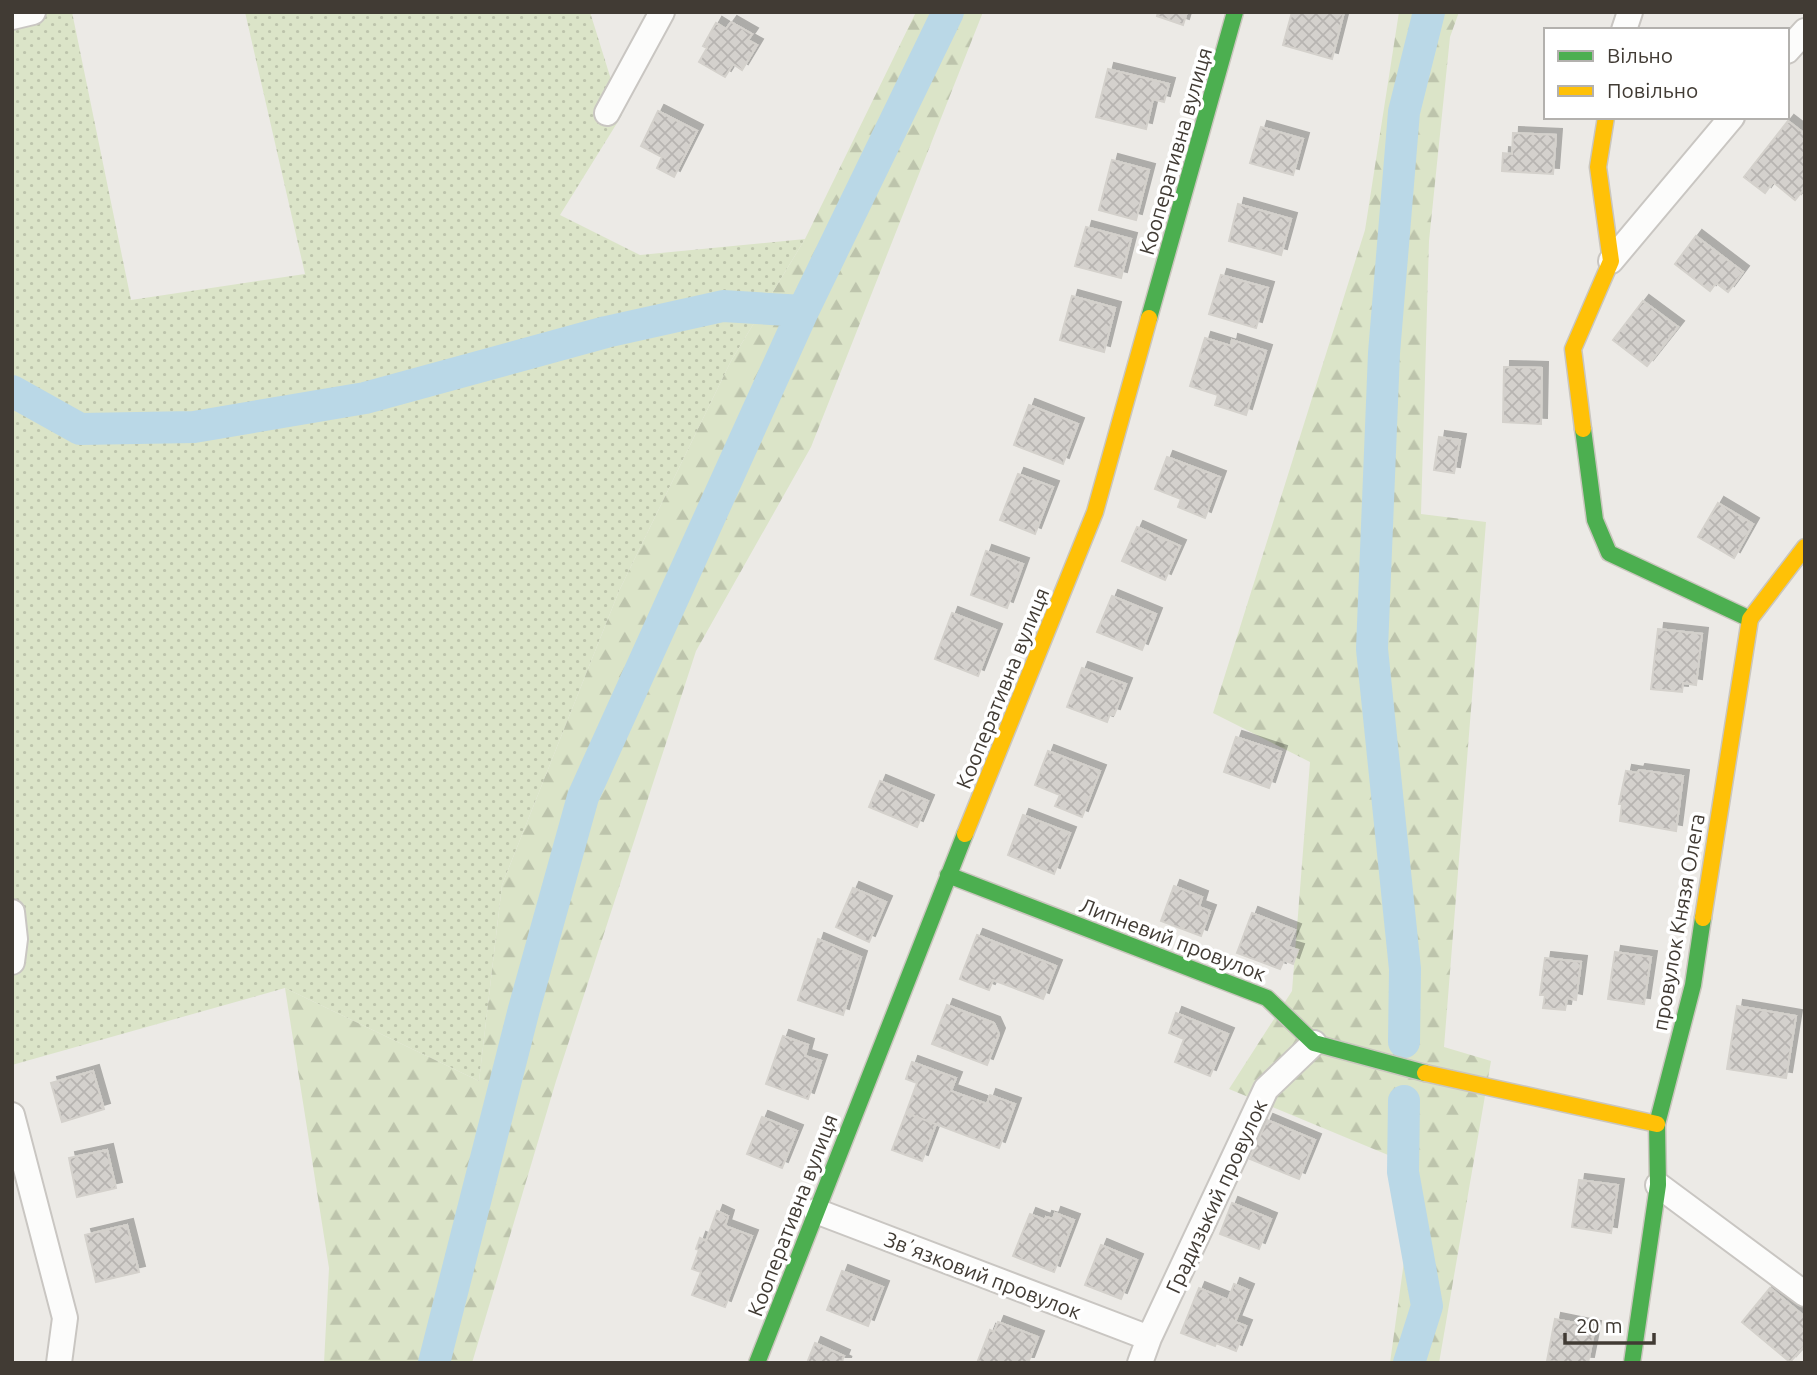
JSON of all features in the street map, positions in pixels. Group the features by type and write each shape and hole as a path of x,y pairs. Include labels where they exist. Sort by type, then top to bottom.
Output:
{"street":[{"path":"12,17 33,12"},
{"path":"607,113 662,12"},
{"name":"Кооперативна вулиця","path":"757,1363 948,875 1095,512 1235,12"},
{"path":"1789,49 1805,30"},
{"path":"1606,119 1598,167 1611,261"},
{"path":"1730,119 1611,261 1573,349 1595,520 1608,553 1750,619"},
{"name":"провулок Князя Олега","path":"1632,1363 1658,1185 1657,1124 1693,985 1750,619 1805,547"},
{"name":"Липневий провулок","path":"948,875 1267,998 1314,1043 1404,1068 1657,1124"},
{"path":"12,912 15,939 12,962"},
{"name":"Градизький провулок","path":"1140,1363 1149,1338 1266,1089 1314,1043"},
{"path":"12,1115 65,1318 59,1363"},
{"path":"1658,1185 1805,1294"},
{"name":"Звʼязковий провулок","path":"816,1211 1149,1338"}],"green space":[{"path":"12,12 72,12 131,300 305,274 245,12 590,12 622,115 560,215 640,255 805,239 731,361 619,591 502,885 479,1081 285,988 12,1065"},
{"path":"916,12 983,12 811,447 696,651 556,1081 472,1363 324,1363 329,1268 285,988 479,1081 502,885 619,591 731,361 805,239"},
{"path":"1399,12 1459,12 1450,37 1429,241 1421,514 1486,522 1444,1047 1491,1061 1439,1363 1390,1363 1417,1167 1229,1089 1292,991 1310,762 1213,713 1365,230"}],"building":[{"path":"1158,12 1187,12 1183,25 1157,16"},
{"path":"1292,12 1344,12 1332,59 1283,45"},
{"path":"731,22 752,34 748,40 757,45 742,70 733,64 725,77 699,62 707,48 703,46 716,23 726,29"},
{"path":"1108,69 1169,84 1164,102 1153,99 1146,129 1096,117"},
{"path":"658,111 697,131 674,177 657,168 662,157 641,146"},
{"path":"1788,121 1805,134 1805,188 1795,200 1773,182 1765,193 1744,177"},
{"path":"1261,127 1303,139 1293,175 1250,163"},
{"path":"1513,133 1556,135 1553,174 1502,171 1503,153 1512,154"},
{"path":"1112,160 1149,170 1136,220 1099,210"},
{"path":"1238,204 1291,219 1281,255 1229,241"},
{"path":"1086,227 1131,239 1121,278 1075,266"},
{"path":"1696,236 1743,272 1728,292 1716,283 1710,291 1675,264"},
{"path":"1221,275 1268,288 1256,328 1209,314"},
{"path":"1072,296 1115,308 1104,352 1060,340"},
{"path":"1643,301 1678,327 1647,366 1613,340"},
{"path":"1205,338 1231,346 1232,340 1266,351 1246,415 1215,405 1218,395 1190,386"},
{"path":"1504,367 1542,368 1541,424 1503,422"},
{"path":"1029,405 1078,424 1063,464 1014,445"},
{"path":"1439,437 1460,440 1454,473 1434,470"},
{"path":"1167,457 1220,477 1205,518 1178,507 1181,499 1155,489"},
{"path":"1018,474 1053,487 1035,534 1000,520"},
{"path":"1718,503 1753,524 1734,558 1698,537"},
{"path":"1137,527 1180,546 1165,580 1122,561"},
{"path":"986,551 1023,564 1007,608 971,595"},
{"path":"1112,596 1156,614 1142,650 1097,632"},
{"path":"952,613 996,630 978,676 935,659"},
{"path":"1658,629 1702,634 1696,685 1683,683 1682,692 1651,689"},
{"path":"1082,668 1126,684 1114,715 1110,714 1107,722 1067,707"},
{"path":"1236,737 1281,752 1269,788 1224,772"},
{"path":"1048,751 1100,771 1082,817 1055,806 1060,795 1035,785"},
{"path":"1639,770 1683,776 1676,831 1620,821 1622,804 1619,804 1626,771 1638,773"},
{"path":"880,781 928,801 917,827 869,807"},
{"path":"1023,815 1070,833 1054,874 1008,855"},
{"path":"1174,886 1202,897 1199,907 1210,911 1201,936 1161,921"},
{"path":"853,888 886,902 869,942 836,927"},
{"path":"1252,913 1295,930 1288,947 1298,950 1293,964 1284,960 1280,969 1237,953"},
{"path":"977,935 1056,966 1043,999 993,980 989,990 960,979"},
{"path":"818,939 861,957 843,1015 798,1000"},
{"path":"1615,952 1651,957 1644,1004 1608,999"},
{"path":"1545,958 1581,962 1576,1000 1567,998 1565,1010 1543,1008 1545,995 1540,995"},
{"path":"947,1005 994,1023 999,1034 987,1065 932,1044"},
{"path":"1737,1006 1796,1016 1786,1078 1727,1069"},
{"path":"1176,1013 1228,1034 1210,1076 1175,1062 1184,1039 1169,1033"},
{"path":"783,1036 808,1045 805,1056 821,1061 808,1099 766,1084"},
{"path":"912,1062 956,1078 951,1091 987,1104 990,1095 1015,1104 999,1148 906,1113 917,1083 906,1079"},
{"path":"93,1071 104,1109 62,1122 51,1083"},
{"path":"906,1113 936,1124 922,1161 892,1150"},
{"path":"762,1117 797,1131 782,1168 747,1154"},
{"path":"1267,1120 1315,1140 1299,1179 1250,1159"},
{"path":"107,1150 116,1188 77,1197 69,1158"},
{"path":"1579,1180 1618,1185 1611,1233 1572,1227"},
{"path":"1232,1203 1271,1219 1259,1249 1220,1234"},
{"path":"717,1211 728,1216 725,1226 752,1236 725,1307 692,1295 701,1272 692,1269 699,1250 696,1249 700,1238 706,1241"},
{"path":"1055,1213 1074,1220 1054,1272 1013,1256 1030,1214 1045,1220 1046,1217 1053,1219"},
{"path":"127,1225 139,1272 96,1282 85,1235"},
{"path":"1101,1245 1137,1260 1121,1299 1085,1285"},
{"path":"842,1271 883,1287 868,1326 827,1310"},
{"path":"1234,1284 1248,1290 1235,1322 1246,1326 1236,1351 1181,1333 1199,1288 1228,1300"},
{"path":"1770,1288 1805,1317 1805,1345 1790,1362 1742,1322"},
{"path":"1555,1319 1595,1327 1588,1363 1547,1361"},
{"path":"998,1322 1038,1337 1028,1363 977,1363 990,1330 994,1332"},
{"path":"815,1343 844,1356 842,1361 846,1363 807,1363"}],"waterway":[{"path":"434,1363 524,1009 583,797 803,311 948,12"},
{"path":"1404,1042 1405,969 1372,649 1384,353 1404,112 1429,12"},
{"path":"12,391 80,429 194,427 365,398 606,332 723,306 803,311"},
{"path":"1404,1101 1403,1172 1427,1306 1409,1363"}],"traffic: fast":[{"path":"1149,318 1235,12"},
{"path":"1583,429 1595,520 1609,553 1750,619"},
{"path":"757,1363 965,834"},
{"path":"948,875 1267,998 1314,1043 1425,1073"},
{"path":"1632,1363 1658,1185 1657,1124 1693,985 1703,918"}],"traffic: slow":[{"path":"1583,429 1573,349 1611,261 1598,167 1606,119"},
{"path":"965,834 1095,512 1149,318"},
{"path":"1703,918 1750,619 1805,547"},
{"path":"1425,1073 1657,1124"}]}
